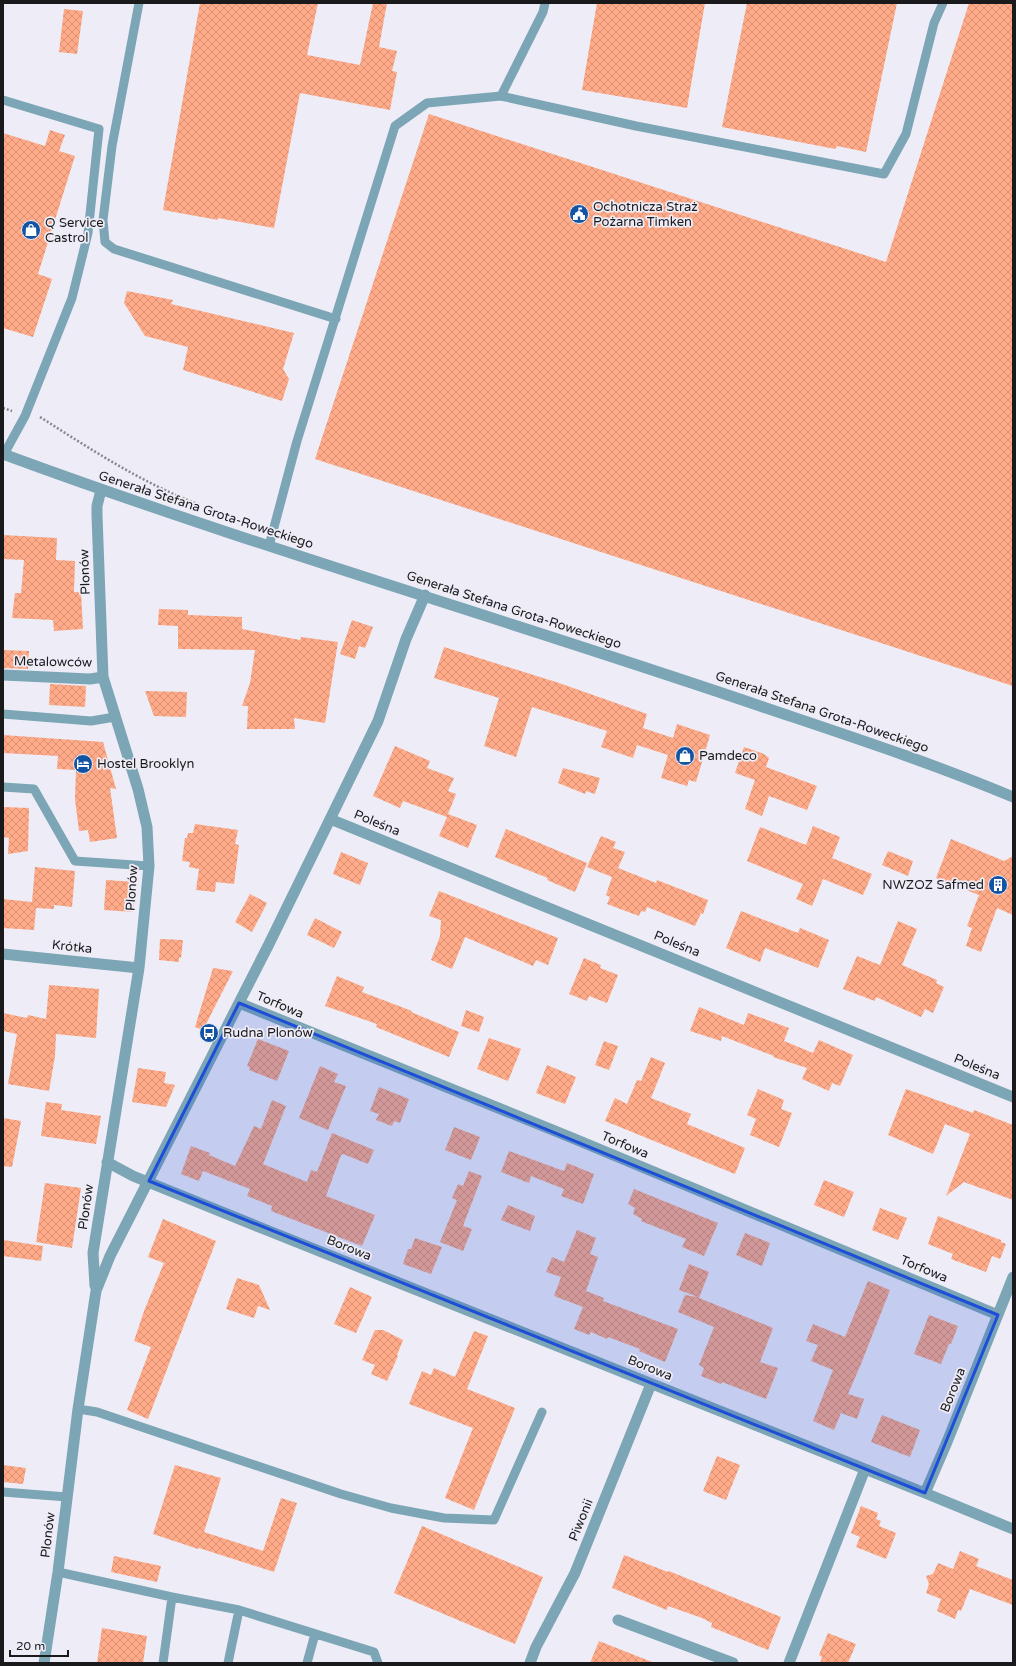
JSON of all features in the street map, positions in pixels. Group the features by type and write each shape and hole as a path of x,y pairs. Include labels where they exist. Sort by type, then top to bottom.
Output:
{"street":[{"name":"Generała Stefana Grota-Roweckiego","path":"3,455 101,490 269,546 698,684 967,777 1013,797"},
{"name":"Plonów","path":"96,1291 93,1253 139,968 149,866 147,827 138,789 103,677 97,511 101,490"},
{"name":"Plonów","path":"44,1663 58,1572 78,1409 96,1291 110,1256 239,1003 378,721 406,639 425,595"},
{"name":"Metalowców","path":"3,675 90,679 103,677"},
{"name":"Poleśna","path":"330,819 1013,1097"},
{"name":"Krótka","path":"3,954 139,968"},
{"name":"Torfowa","path":"239,1003 570,1137 998,1315"},
{"name":"Borowa","path":"107,1162 133,1176 149,1181 264,1229 925,1493 1013,1278"},
{"name":"Piwonii","path":"530,1663 536,1647 575,1573 651,1384"},
{"path":"790,1663 865,1469"},
{"path":"925,1493 1013,1529"},
{"path":"618,1620 732,1663"}],"lane":[{"path":"139,3 112,146 103,220 105,242 114,249 336,319"},
{"path":"501,96 543,12 545,3"},
{"path":"269,546 298,441 395,126 427,103 501,96 636,126 884,174 906,134 934,23 943,3"},
{"path":"3,100 99,129 88,233 72,298 25,416 3,455"},
{"path":"3,714 91,721 115,717"},
{"path":"3,787 34,789 75,861 149,866"},
{"path":"78,1409 96,1412 341,1494 392,1508 444,1518 494,1520 542,1412"},
{"path":"3,1492 67,1497"},
{"path":"58,1572 239,1610 374,1652 378,1663"},
{"path":"163,1663 172,1597"},
{"path":"228,1663 239,1610"},
{"path":"307,1663 315,1634"}],"path":[{"path":"3,408 25,416 40,417 116,465 169,493 204,507"}],"highlighted area":[{"path":"239,1003 998,1315 925,1493 149,1181"}],"building":[{"path":"200,3 318,3 307,55 360,65 373,3 387,3 379,47 397,51 392,71 397,72 390,110 300,93 274,228 163,210"},
{"path":"597,3 705,3 687,108 582,90"},
{"path":"747,3 897,3 866,152 837,146 835,149 722,127"},
{"path":"969,3 1013,3 1013,686 315,459 429,114 886,262"},
{"path":"64,9 83,11 77,54 59,52"},
{"path":"50,130 65,135 59,151 75,156 38,274 52,279 33,337 3,328 3,133 45,146"},
{"path":"127,291 173,300 171,304 294,333 283,369 289,379 282,401 183,370 188,347 145,336 124,303"},
{"path":"3,535 57,538 56,560 75,561 74,592 81,592 83,629 54,631 53,620 12,618 15,593 21,593 24,560 3,559"},
{"path":"159,609 188,610 188,615 242,617 242,629 300,640 301,637 338,642 325,723 294,718 295,729 247,729 248,706 242,706 250,683 255,650 178,649 178,626 158,625"},
{"path":"352,620 373,627 365,648 359,646 355,659 340,654"},
{"path":"444,647 559,683 647,714 643,728 673,738 677,724 710,735 696,782 689,780 687,786 661,778 668,755 637,745 633,758 601,747 607,731 532,707 516,757 484,746 499,698 434,678"},
{"path":"3,650 29,651 28,669 3,668"},
{"path":"50,684 86,686 85,707 49,705"},
{"path":"145,691 187,692 186,717 154,716"},
{"path":"3,735 103,742 116,789 110,788 117,838 90,842 88,830 79,831 75,799 76,770 57,769 58,756 3,753"},
{"path":"395,746 430,761 427,768 454,778 448,791 456,794 448,814 477,825 468,848 439,836 447,817 403,801 400,808 373,796"},
{"path":"744,747 764,754 769,758 766,767 817,786 807,810 769,796 762,816 745,809 755,780 735,773"},
{"path":"563,768 600,778 595,794 586,791 585,794 558,783"},
{"path":"3,807 29,808 28,851 8,854 9,838 3,837"},
{"path":"195,824 238,830 235,844 239,845 234,884 216,882 215,892 196,890 199,869 189,867 190,862 182,861 185,838 187,838 188,833 193,833"},
{"path":"813,826 840,837 832,858 872,874 863,895 823,879 812,906 796,899 803,884 747,861 760,827 806,845"},
{"path":"506,829 587,863 575,892 547,880 548,878 495,857"},
{"path":"601,836 616,842 613,848 625,852 618,868 656,883 657,880 708,900 703,914 701,913 695,926 647,907 645,912 641,911 639,916 607,904 610,897 606,895 612,877 587,867"},
{"path":"951,839 1004,861 1013,856 1013,915 997,908 981,952 966,946 972,928 967,926 979,895 936,878"},
{"path":"888,851 913,861 908,876 882,865"},
{"path":"341,852 368,863 360,885 333,874"},
{"path":"35,867 75,871 72,907 54,905 54,909 36,908 34,930 3,928 3,899 32,902"},
{"path":"106,880 135,882 133,912 104,910"},
{"path":"439,891 558,938 548,965 536,960 533,966 465,937 452,969 431,960 440,936 441,920 429,916"},
{"path":"250,894 267,903 252,932 235,922"},
{"path":"741,911 798,933 800,928 829,940 818,968 765,948 760,962 726,948"},
{"path":"315,918 342,932 334,948 307,935"},
{"path":"898,921 917,929 902,965 937,980 936,983 944,987 933,1013 925,1009 921,1017 876,997 875,1001 843,989 857,956 880,965"},
{"path":"160,939 183,940 181,958 179,957 179,962 159,960"},
{"path":"584,958 601,965 600,968 618,975 607,1003 589,996 587,1001 569,994"},
{"path":"213,968 233,971 203,1030 195,1027"},
{"path":"337,976 364,987 362,992 412,1011 411,1012 459,1032 449,1057 376,1027 377,1024 325,1006"},
{"path":"49,985 99,989 96,1038 56,1034 55,1056 49,1091 8,1084 17,1034 3,1031 3,1013 27,1018 28,1015 46,1019"},
{"path":"699,1007 744,1025 748,1013 789,1028 784,1041 813,1053 819,1040 853,1055 840,1086 832,1083 829,1091 802,1079 807,1068 773,1057 774,1056 722,1036 721,1041 690,1031"},
{"path":"466,1010 484,1017 479,1032 461,1026"},
{"path":"489,1038 521,1049 508,1081 477,1069"},
{"path":"258,1039 289,1051 277,1081 249,1070 250,1067 247,1066"},
{"path":"604,1041 618,1046 609,1070 595,1065"},
{"path":"651,1057 665,1063 651,1098 691,1114 687,1124 745,1148 735,1174 605,1121 615,1098 627,1104 637,1080 641,1081"},
{"path":"547,1065 576,1077 565,1104 536,1093"},
{"path":"320,1066 338,1074 334,1082 346,1086 328,1130 299,1118"},
{"path":"138,1068 166,1072 164,1083 175,1085 166,1107 132,1102"},
{"path":"379,1087 409,1099 400,1123 394,1121 392,1126 376,1120 379,1114 370,1111"},
{"path":"758,1089 784,1100 781,1109 792,1113 779,1147 750,1135 756,1119 747,1115"},
{"path":"906,1089 973,1113 974,1110 1013,1125 1013,1200 964,1182 946,1196 970,1134 945,1124 933,1154 888,1135"},
{"path":"272,1100 286,1106 263,1164 307,1182 311,1170 317,1172 332,1133 374,1150 368,1164 343,1154 341,1155 326,1196 375,1215 362,1246 271,1211 272,1206 247,1196 250,1189 203,1171 199,1181 181,1174 191,1146 210,1153 209,1155 235,1166 254,1126 261,1129"},
{"path":"46,1102 62,1104 61,1110 101,1116 96,1144 41,1136"},
{"path":"3,1118 21,1121 12,1167 3,1166"},
{"path":"454,1127 480,1137 471,1160 445,1150"},
{"path":"509,1151 564,1171 567,1163 594,1174 583,1204 561,1196 564,1189 531,1176 529,1183 501,1172"},
{"path":"469,1171 482,1176 463,1226 472,1229 463,1251 440,1242 457,1200 452,1198 458,1184 463,1186"},
{"path":"824,1180 854,1192 844,1217 814,1205"},
{"path":"45,1183 81,1188 72,1248 36,1242"},
{"path":"634,1189 718,1223 704,1256 682,1247 686,1239 641,1221 642,1219 633,1214 635,1208 628,1204"},
{"path":"508,1205 535,1216 530,1231 501,1220"},
{"path":"880,1208 907,1218 898,1240 872,1230"},
{"path":"938,1216 1001,1240 1001,1242 1006,1244 1000,1259 992,1256 986,1272 951,1259 953,1254 928,1244"},
{"path":"163,1219 216,1241 148,1419 127,1410 151,1347 134,1341 144,1311 164,1263 148,1257"},
{"path":"577,1230 596,1238 590,1254 598,1257 586,1291 604,1298 603,1301 678,1329 665,1362 639,1351 640,1349 608,1337 607,1339 591,1332 589,1335 574,1329 583,1307 554,1296 561,1277 546,1272 552,1257 564,1262"},
{"path":"745,1233 770,1243 762,1266 736,1255"},
{"path":"415,1238 442,1247 431,1274 403,1264 408,1249 411,1249"},
{"path":"3,1240 43,1246 41,1261 3,1256"},
{"path":"689,1264 709,1272 699,1298 773,1328 760,1362 778,1368 766,1399 722,1382 721,1384 701,1376 704,1368 699,1365 714,1327 678,1312 685,1295 698,1297 679,1290"},
{"path":"237,1278 259,1285 270,1310 258,1306 254,1318 226,1309"},
{"path":"868,1281 890,1290 848,1394 864,1399 857,1419 841,1413 834,1430 813,1421 833,1370 811,1361 818,1345 806,1341 813,1324 845,1337"},
{"path":"350,1287 372,1297 356,1333 334,1324"},
{"path":"929,1315 958,1326 941,1364 914,1354"},
{"path":"375,1330 383,1330 403,1340 387,1381 371,1374 375,1365 362,1360"},
{"path":"474,1331 488,1336 467,1389 515,1408 474,1510 445,1498 473,1428 409,1404 422,1371 431,1375 434,1368 455,1377"},
{"path":"882,1415 920,1430 910,1457 871,1442"},
{"path":"717,1456 740,1465 726,1500 703,1491"},
{"path":"3,1465 26,1468 23,1484 3,1482"},
{"path":"175,1465 221,1478 204,1532 263,1551 281,1498 297,1503 274,1572 153,1534"},
{"path":"861,1506 878,1513 876,1519 881,1521 879,1526 896,1533 886,1559 856,1547 860,1537 851,1533"},
{"path":"422,1526 543,1577 515,1644 394,1593"},
{"path":"960,1551 979,1559 976,1566 1013,1580 1013,1605 970,1589 961,1611 958,1610 955,1619 937,1611 941,1599 926,1593 929,1584 926,1576 933,1574 938,1563 953,1569"},
{"path":"624,1555 668,1572 669,1571 781,1617 768,1650 711,1627 712,1623 702,1618 668,1606 667,1610 612,1588"},
{"path":"114,1556 161,1566 157,1582 111,1572"},
{"path":"102,1628 147,1636 143,1663 97,1663"},
{"path":"828,1633 856,1644 848,1663 820,1663 822,1657 819,1655"},
{"path":"599,1641 652,1662 652,1663 590,1663"}],"place":[{"name":"Ochotnicza Straż Pożarna Timken","path":"579,214"},
{"name":"Q Service Castrol","path":"31,230"},
{"name":"Pamdeco","path":"685,756"},
{"name":"Hostel Brooklyn","path":"83,764"},
{"name":"NWZOZ Safmed","path":"998,885"},
{"name":"Rudna Plonów","path":"209,1033"}]}
